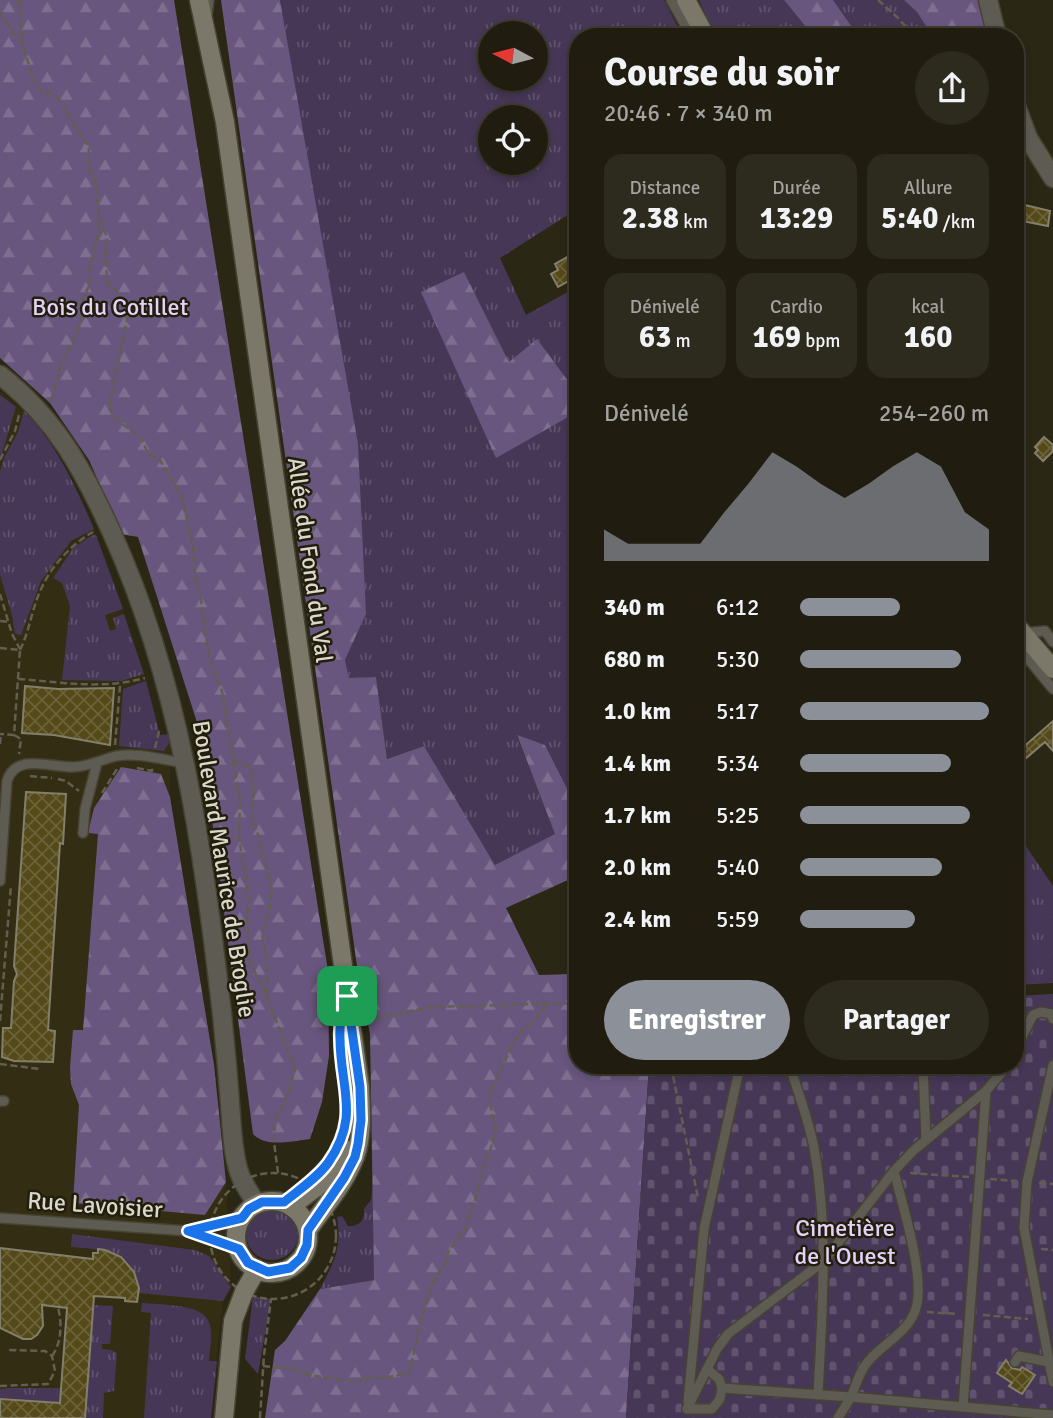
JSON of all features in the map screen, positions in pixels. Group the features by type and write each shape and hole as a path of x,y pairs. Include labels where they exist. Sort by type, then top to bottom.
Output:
{"street":[{"name":"Allée du Fond du Val","path":"199,0 225,122 360,1087 360,1129 355,1157 344,1178 308,1230"},
{"path":"686,0 701,28"},
{"path":"988,0 996,28"},
{"path":"1024,127 1053,178"},
{"name":"Boulevard Maurice de Broglie","path":"0,375 42,412 74,460 125,561 154,642 186,763 214,946 235,1154 243,1181 257,1204"},
{"path":"1024,639 1053,669"},
{"name":"Allée du Fond du Val","path":"287,1204 316,1189 332,1174 360,1129"},
{"path":"269,1201 287,1204 302,1216 308,1230 305,1252 296,1264 275,1272 257,1269 248,1263 239,1249 237,1236 242,1218 257,1204 269,1201"},
{"path":"224,1418 233,1321 244,1292 257,1269"}],"lane":[{"path":"205,28 209,0"},
{"path":"671,0 687,28"},
{"path":"1024,633 1045,631 1053,642"},
{"path":"1024,643 1053,689"},
{"path":"0,881 3,792 10,772 18,765 29,763 70,767 129,755 186,763"},
{"path":"83,833 85,809 97,763"},
{"path":"287,1204 327,1164 341,1140 348,1116 340,1037 340,1019 347,996"},
{"path":"1024,1033 1033,1015 1041,1012 1051,1014 1053,1019"},
{"path":"1053,1065 1027,1182 1024,1217 1027,1248 1053,1382"},
{"path":"687,1409 704,1229 738,1074"},
{"path":"792,1074 814,1146 824,1261 818,1395"},
{"path":"923,1074 926,1140"},
{"path":"687,1409 717,1349 728,1334 824,1261 894,1171 926,1140 986,1091 1000,1074"},
{"path":"963,1407 986,1091"},
{"path":"838,1418 851,1398 864,1366 899,1334 916,1311 918,1284 915,1259 894,1171"},
{"name":"Rue Lavoisier","path":"188,1231 242,1218"},
{"name":"Rue Lavoisier","path":"0,1219 188,1231 239,1249"},
{"path":"1015,1362 1019,1356 1049,1362"},
{"path":"687,1409 712,1409 720,1399 722,1388 719,1379 707,1369"},
{"path":"722,1388 1053,1415"}],"path":[{"path":"19,0 22,5 23,46 33,78 43,93 50,92 64,104 89,147 88,167 95,178 99,215 98,236 90,266 90,285 84,295 79,328 61,364 50,403 42,412"},
{"path":"878,0 907,28"},
{"path":"0,13 23,46"},
{"path":"99,215 107,238 105,260 108,283 123,298 128,315 109,407 116,419 142,439 148,454 160,460 181,497 193,546 195,577 209,657 222,691 240,800 239,839 249,897 247,918 250,962 267,997 295,1069 288,1094 275,1121 274,1142 278,1173"},
{"path":"0,460 15,431 23,394"},
{"path":"14,735 20,650 42,586 72,545 108,526"},
{"path":"0,594 12,634 20,650"},
{"path":"0,621 9,622"},
{"path":"0,648 20,650"},
{"path":"18,679 61,684 120,685 145,678"},
{"path":"114,748 120,685"},
{"path":"155,751 159,731"},
{"path":"0,744 0,734 14,735 20,739 19,754"},
{"path":"233,760 250,767 254,791 252,820 272,890 262,933 268,972 267,997"},
{"path":"98,799 119,764"},
{"path":"23,776 61,779 83,794"},
{"path":"0,1021 5,931 12,875"},
{"path":"351,1022 430,1007 569,1003"},
{"path":"263,1366 294,1369 307,1374 352,1381 409,1373 427,1295 447,1262 448,1252 465,1229 496,1131 490,1092 518,1034 536,1019 547,1004"},
{"path":"0,1064 40,1069"},
{"path":"673,1074 699,1202"},
{"path":"260,1418 271,1298"},
{"path":"0,1386 48,1384 55,1371 52,1356 60,1335 58,1307"},
{"path":"6,1350 45,1351 52,1356"}],"shaded area":[{"path":"0,391 33,420 74,484 94,529 115,588 145,678 160,735 171,734 170,797 214,1065 226,1182 231,1287 223,1302 209,1418 0,1418"}],"green space":[{"name":"Bois du Cotillet","path":"0,0 174,0 328,971 329,1056 322,1102 310,1139 272,1142 253,1134 201,735 138,537 121,534 89,460 50,403 0,358"},
{"path":"221,0 280,0 358,444 366,614 345,660 349,678 376,677 387,759 424,746 495,865 555,834 517,735 545,745 569,792 569,880 506,908 539,975 569,974 569,1074 648,1074 626,1418 265,1418 275,1350 285,1341 320,1289 374,1280 370,1034 357,966"},
{"path":"280,0 664,0 678,28 569,28 569,214 500,258 526,315 569,291 569,382 537,340 509,362 464,272 496,457 569,416 569,792 545,745 517,736 556,835 495,865 424,746 387,759 376,677 349,679 345,660 366,614 294,83"},
{"path":"699,0 784,0 807,28 711,28"},
{"path":"784,0 833,0 853,28 807,28"},
{"path":"833,0 904,0 917,12 927,28 853,28"},
{"path":"904,0 981,0 989,28 927,28 917,12"},
{"path":"464,272 509,362 537,339 569,382 569,417 496,458 421,292"},
{"path":"0,395 16,407 0,460"},
{"path":"24,411 55,451 94,529 71,541 41,581 21,635 15,634 0,575 0,471 18,432"},
{"path":"96,535 123,609 105,615 110,631 116,629 113,618 124,614 144,674 121,681 62,680 70,606 62,583 53,578 74,547"},
{"path":"146,681 160,735 171,734 171,740 164,751 119,746 123,689"},
{"path":"121,767 161,774 170,797 214,1065 226,1182 205,1215 73,1203 79,1105 71,1084 70,1067 73,1030 83,1030 98,834 88,833 94,808"},
{"path":"1024,843 1053,886 1053,983 1024,985"},
{"name":"Cimetière de l'Ouest","path":"1053,994 1053,1418 626,1418 648,1074 1024,1074 1024,996"},
{"path":"373,1182 374,1280 320,1289 338,1247 337,1217 342,1216 348,1226 361,1222 364,1209 371,1200"},
{"path":"272,1208 291,1215 298,1234 291,1253 272,1260 253,1253 246,1234 253,1215"},
{"path":"72,1234 195,1250 209,1256 231,1287 223,1301 139,1293 137,1279 125,1261 117,1255 95,1249 71,1247"},
{"path":"253,1296 271,1299 258,1374 245,1359"},
{"path":"142,1303 189,1308 198,1311 209,1322 209,1361 217,1361 211,1418 144,1418 151,1313 141,1312"},
{"path":"93,1305 113,1306 110,1344 102,1344 102,1349 117,1353 114,1391 104,1393 103,1418 85,1418"},
{"path":"61,1388 59,1415 47,1402 0,1399 0,1389"}],"building":[{"path":"1025,205 1050,211 1048,226 1024,221"},
{"path":"569,256 569,281 558,287 551,274 558,270 555,264"},
{"path":"1044,437 1053,445 1053,451 1043,461 1035,453 1038,450 1035,447"},
{"path":"25,686 58,689 114,688 110,745 54,735 22,733"},
{"path":"1053,721 1053,751 1045,742 1025,759 1024,747"},
{"path":"26,792 66,794 63,844 60,843 48,1030 55,1031 53,1062 14,1061 2,1057 3,1028 11,1028 14,981 17,974 14,966"},
{"path":"0,1248 93,1259 93,1253 98,1253 98,1249 105,1250 121,1257 134,1272 139,1288 137,1302 125,1301 125,1298 94,1296 85,1418 0,1418 0,1399 60,1403 67,1308 42,1305 43,1326 31,1339 23,1339 0,1328"},
{"path":"1006,1360 1012,1368 1020,1370 1022,1367 1035,1375 1022,1394 1009,1386 1012,1383 997,1373"}],"route":[{"path":"347,996 360,1087 361,1120 355,1157 344,1178 308,1230 307,1245 301,1258 283,1271 261,1270 248,1263 239,1249 188,1231 242,1218 249,1209 262,1202 284,1202 327,1164 341,1140 348,1116 340,1037 340,1019 347,996"}]}
